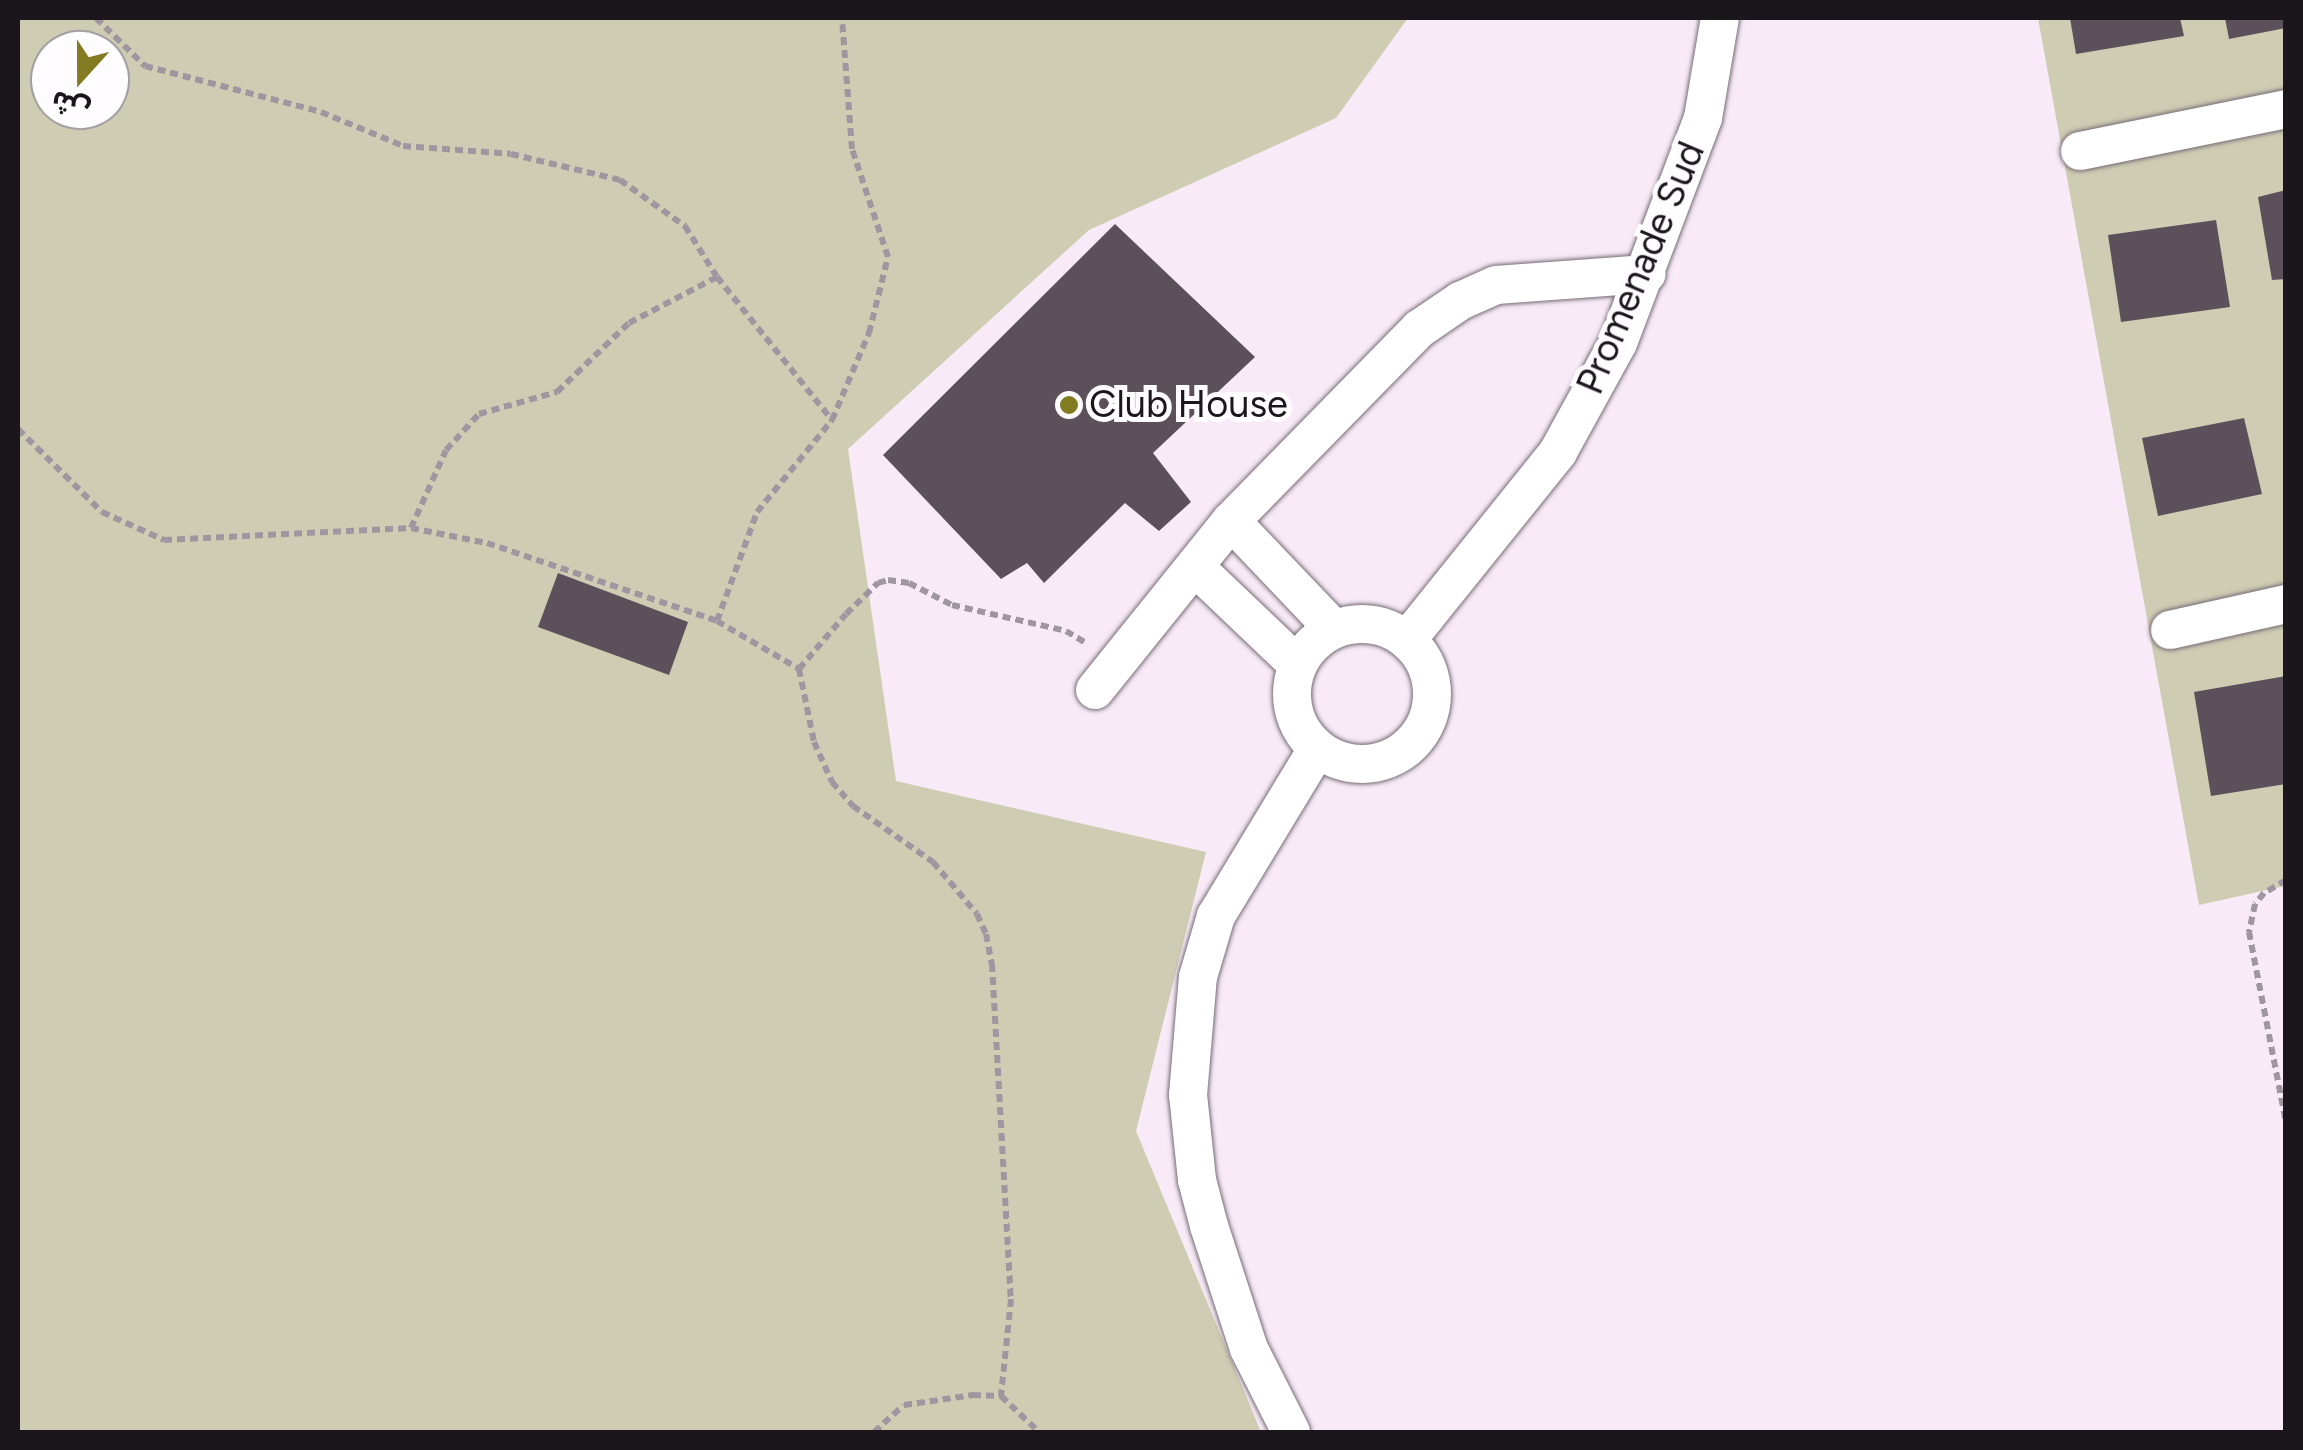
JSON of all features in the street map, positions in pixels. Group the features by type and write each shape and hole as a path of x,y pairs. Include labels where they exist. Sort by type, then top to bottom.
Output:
{"street":[{"name":"Promenade Sud","path":"1406,640 1558,452 1618,343 1702,118 1720,18"},
{"path":"2080,151 2286,109"},
{"path":"1105,676 1231,521 1419,328 1460,301 1496,286 1531,279 1646,274"},
{"path":"1231,521 1334,629"},
{"path":"1195,566 1298,665"},
{"path":"2170,630 2286,604"},
{"path":"1351,624 1376,626 1406,640 1426,664 1432,694 1429,716 1414,742 1396,756 1366,764 1336,760 1306,738 1292,710 1291,687 1298,665 1312,643 1351,624"},
{"path":"1291,1432 1250,1349 1208,1226 1197,1180 1188,1095 1198,977 1216,916 1317,748"}],"path":[{"path":"96,18 145,66 321,112 403,146 511,154 620,180 685,226 717,277 832,420"},
{"path":"717,620 757,512 832,420 869,332 888,257 852,148 842,18"},
{"path":"411,528 446,450 479,414 557,392 629,323 717,277"},
{"path":"18,430 102,512 164,540 411,528 487,543 717,620 799,669 814,742 832,782 853,806 933,862 977,914 986,934 992,964 1012,1299 1001,1396"},
{"path":"799,669 878,583 897,580 952,605 1066,631 1105,676"},
{"path":"2286,880 2264,893 2256,904 2250,932 2286,1122"},
{"path":"874,1432 904,1405 953,1397 1001,1396 1038,1432"}],"shaded area":[{"path":"18,18 1408,18 1336,118 1089,230 848,449 896,781 1206,852 1136,1131 1261,1432 18,1432"},
{"path":"2038,18 2285,18 2285,886 2199,905"}],"building":[{"path":"2070,18 2180,18 2184,36 2076,54"},
{"path":"2225,18 2286,18 2286,28 2229,39"},
{"path":"2286,190 2286,279 2272,280 2258,197"},
{"path":"2216,220 2230,307 2121,322 2108,235"},
{"name":"Club House","path":"1115,224 1255,357 1153,453 1191,502 1159,531 1125,503 1044,583 1027,563 1001,579 883,455"},
{"path":"2244,418 2262,494 2158,516 2142,438"},
{"path":"558,573 688,622 669,675 538,627"},
{"path":"2286,676 2286,784 2211,796 2194,692"}],"place":[{"name":"Club House","path":"1069,405"}]}
